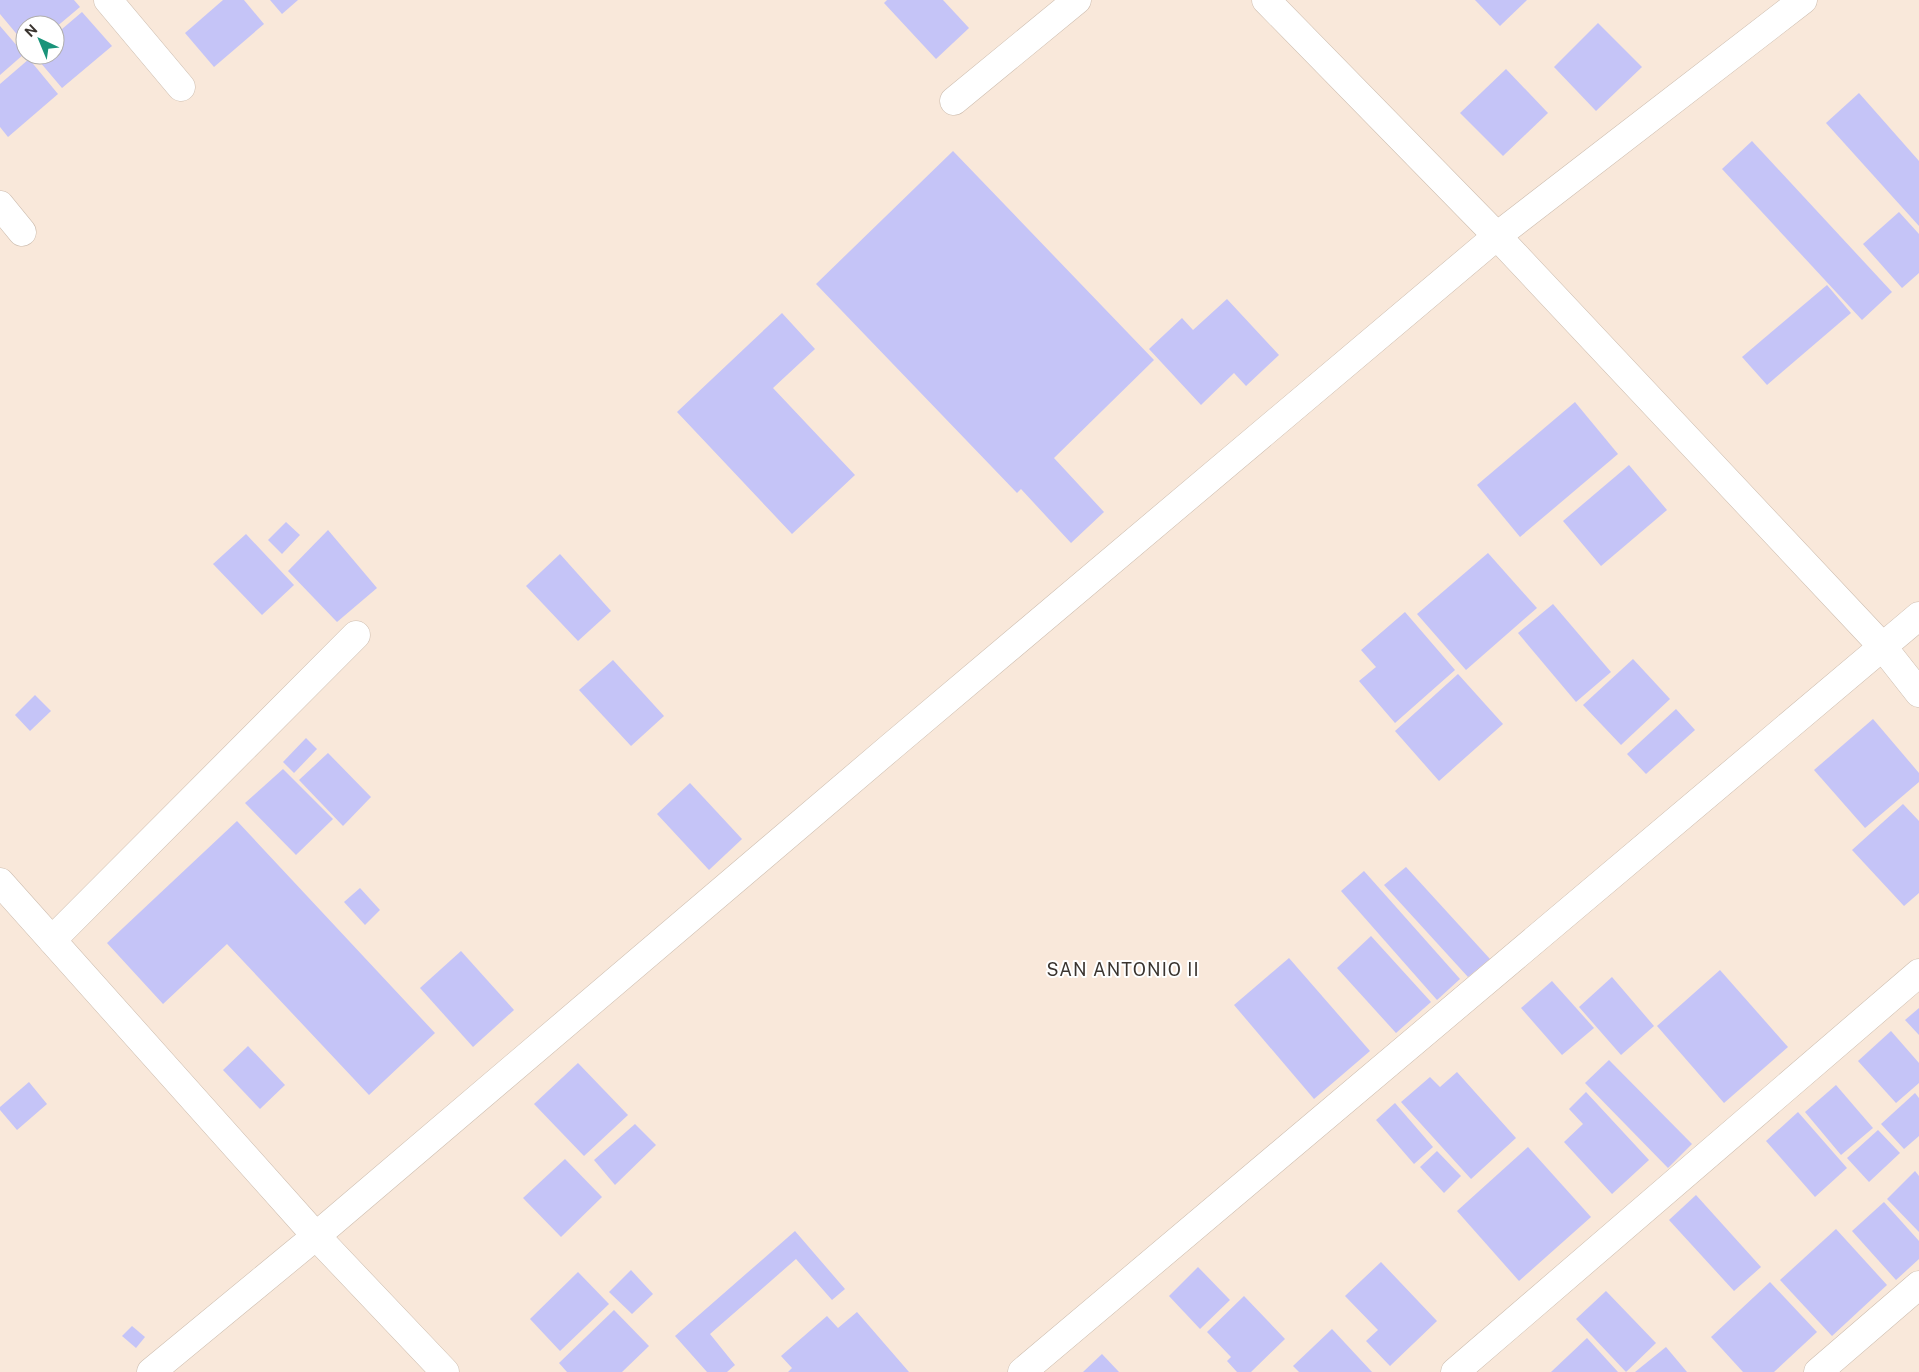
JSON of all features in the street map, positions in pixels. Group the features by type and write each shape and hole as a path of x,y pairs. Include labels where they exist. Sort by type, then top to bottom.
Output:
{"street":[{"path":"108,0 181,87"},
{"path":"954,101 1077,0"},
{"path":"1266,0 1497,236 1882,646 1919,693"},
{"path":"152,1372 316,1236 877,758 1497,236 1804,0"},
{"path":"0,205 22,232"},
{"path":"1022,1372 1919,616"},
{"path":"52,940 356,635"},
{"path":"0,882 316,1236 445,1372"},
{"path":"1455,1372 1919,973"},
{"path":"1818,1372 1919,1285"}],"building":[{"path":"0,0 74,0 80,7 65,20 65,15 15,15 15,32 0,14"},
{"path":"223,0 244,0 264,24 214,67 185,33"},
{"path":"270,0 298,0 282,14"},
{"path":"887,0 943,0 969,28 936,59 884,3"},
{"path":"1475,0 1527,0 1500,26"},
{"path":"82,12 112,46 62,88 42,65 65,65 65,26"},
{"path":"1598,23 1642,67 1596,111 1554,67"},
{"path":"0,26 15,44 15,62 0,75"},
{"path":"22,65 34,65 58,94 8,137 0,127 0,84"},
{"path":"1506,69 1548,113 1503,156 1460,113"},
{"path":"1859,93 1919,161 1919,226 1826,123"},
{"path":"1752,141 1892,292 1862,320 1722,169"},
{"path":"953,151 1154,360 1054,458 1104,512 1071,543 1021,489 1017,493 816,284"},
{"path":"1899,212 1919,234 1919,273 1902,288 1863,244"},
{"path":"1827,285 1851,313 1767,385 1742,357"},
{"path":"1227,299 1279,355 1246,386 1234,373 1201,405 1149,349 1182,318 1193,330"},
{"path":"782,313 815,349 773,388 855,475 792,534 677,412"},
{"path":"1575,402 1618,454 1520,537 1477,485"},
{"path":"1629,465 1667,510 1601,566 1563,521"},
{"path":"286,522 300,535 282,554 268,540"},
{"path":"328,530 377,588 337,622 288,571"},
{"path":"246,534 294,585 262,615 213,564"},
{"path":"1488,553 1537,608 1466,670 1417,614"},
{"path":"560,554 611,611 578,641 526,586"},
{"path":"1553,604 1611,672 1576,702 1518,633"},
{"path":"1405,612 1455,670 1395,723 1359,681 1376,667 1361,650"},
{"path":"1633,659 1670,699 1621,745 1583,705"},
{"path":"613,660 664,716 631,746 579,690"},
{"path":"1458,674 1503,724 1439,781 1395,731"},
{"path":"35,695 51,711 30,731 15,715"},
{"path":"1676,709 1695,730 1646,774 1627,754"},
{"path":"1873,719 1919,773 1919,782 1865,828 1814,770"},
{"path":"306,738 317,749 294,773 283,762"},
{"path":"328,753 371,797 343,826 299,780"},
{"path":"283,769 333,819 296,855 245,803"},
{"path":"690,783 742,839 709,870 657,814"},
{"path":"1903,804 1919,821 1919,893 1904,906 1852,850"},
{"path":"237,821 435,1033 369,1095 227,944 163,1004 107,943"},
{"path":"1406,867 1490,959 1468,977 1384,885"},
{"path":"1364,871 1460,979 1437,1000 1341,891"},
{"path":"360,888 380,910 365,925 344,902"},
{"path":"1371,936 1431,1002 1396,1033 1337,968"},
{"path":"461,951 514,1010 473,1047 420,988"},
{"path":"1289,958 1370,1051 1314,1099 1234,1005"},
{"path":"1720,970 1788,1047 1724,1103 1657,1026"},
{"path":"1612,977 1654,1026 1621,1055 1579,1007"},
{"path":"1552,981 1594,1028 1562,1055 1521,1008"},
{"path":"1919,1008 1919,1035 1905,1020"},
{"path":"1891,1031 1919,1063 1919,1083 1896,1103 1858,1061"},
{"path":"248,1046 285,1085 260,1109 223,1070"},
{"path":"1609,1060 1692,1144 1668,1168 1585,1083"},
{"path":"578,1063 628,1115 584,1156 534,1104"},
{"path":"1457,1072 1516,1138 1471,1179 1401,1102 1430,1077 1440,1087"},
{"path":"29,1082 47,1104 17,1130 0,1110 0,1107"},
{"path":"1836,1085 1873,1128 1841,1155 1805,1112"},
{"path":"1586,1092 1649,1160 1612,1194 1564,1142 1583,1124 1569,1109"},
{"path":"1915,1093 1919,1098 1919,1136 1904,1149 1881,1124"},
{"path":"1395,1103 1433,1147 1414,1164 1376,1120"},
{"path":"1798,1112 1847,1168 1815,1197 1766,1141"},
{"path":"635,1124 656,1145 615,1185 594,1160"},
{"path":"1878,1130 1900,1153 1869,1182 1847,1158"},
{"path":"1528,1147 1591,1217 1519,1281 1457,1211"},
{"path":"1437,1151 1461,1176 1444,1193 1420,1167"},
{"path":"565,1159 602,1197 561,1237 523,1198"},
{"path":"1915,1171 1919,1176 1919,1232 1887,1199"},
{"path":"1696,1195 1761,1267 1734,1291 1669,1220"},
{"path":"1884,1202 1919,1241 1919,1259 1896,1280 1852,1231"},
{"path":"1836,1229 1887,1285 1832,1336 1780,1280"},
{"path":"795,1231 845,1289 832,1300 796,1259 710,1334 735,1365 727,1372 707,1372 675,1336"},
{"path":"1381,1262 1437,1321 1390,1366 1366,1341 1378,1330 1345,1296"},
{"path":"1198,1267 1230,1300 1200,1329 1169,1296"},
{"path":"631,1270 653,1294 632,1314 609,1292"},
{"path":"578,1272 609,1304 560,1351 530,1319"},
{"path":"1770,1282 1817,1332 1774,1372 1743,1372 1711,1337"},
{"path":"1606,1291 1656,1343 1626,1372 1576,1319"},
{"path":"1244,1296 1285,1339 1251,1372 1237,1372 1227,1361 1231,1357 1207,1332"},
{"path":"614,1310 649,1346 622,1372 567,1372 559,1363"},
{"path":"857,1312 909,1372 788,1372 792,1368 781,1356 827,1316 838,1328"},
{"path":"132,1326 145,1337 136,1348 122,1336"},
{"path":"1332,1329 1372,1372 1299,1372 1293,1366"},
{"path":"1587,1338 1618,1372 1551,1372"},
{"path":"1666,1347 1687,1372 1635,1372"},
{"path":"1102,1354 1119,1372 1083,1372"}],"district":[{"name":"SAN ANTONIO II","path":"1123,970"}]}
